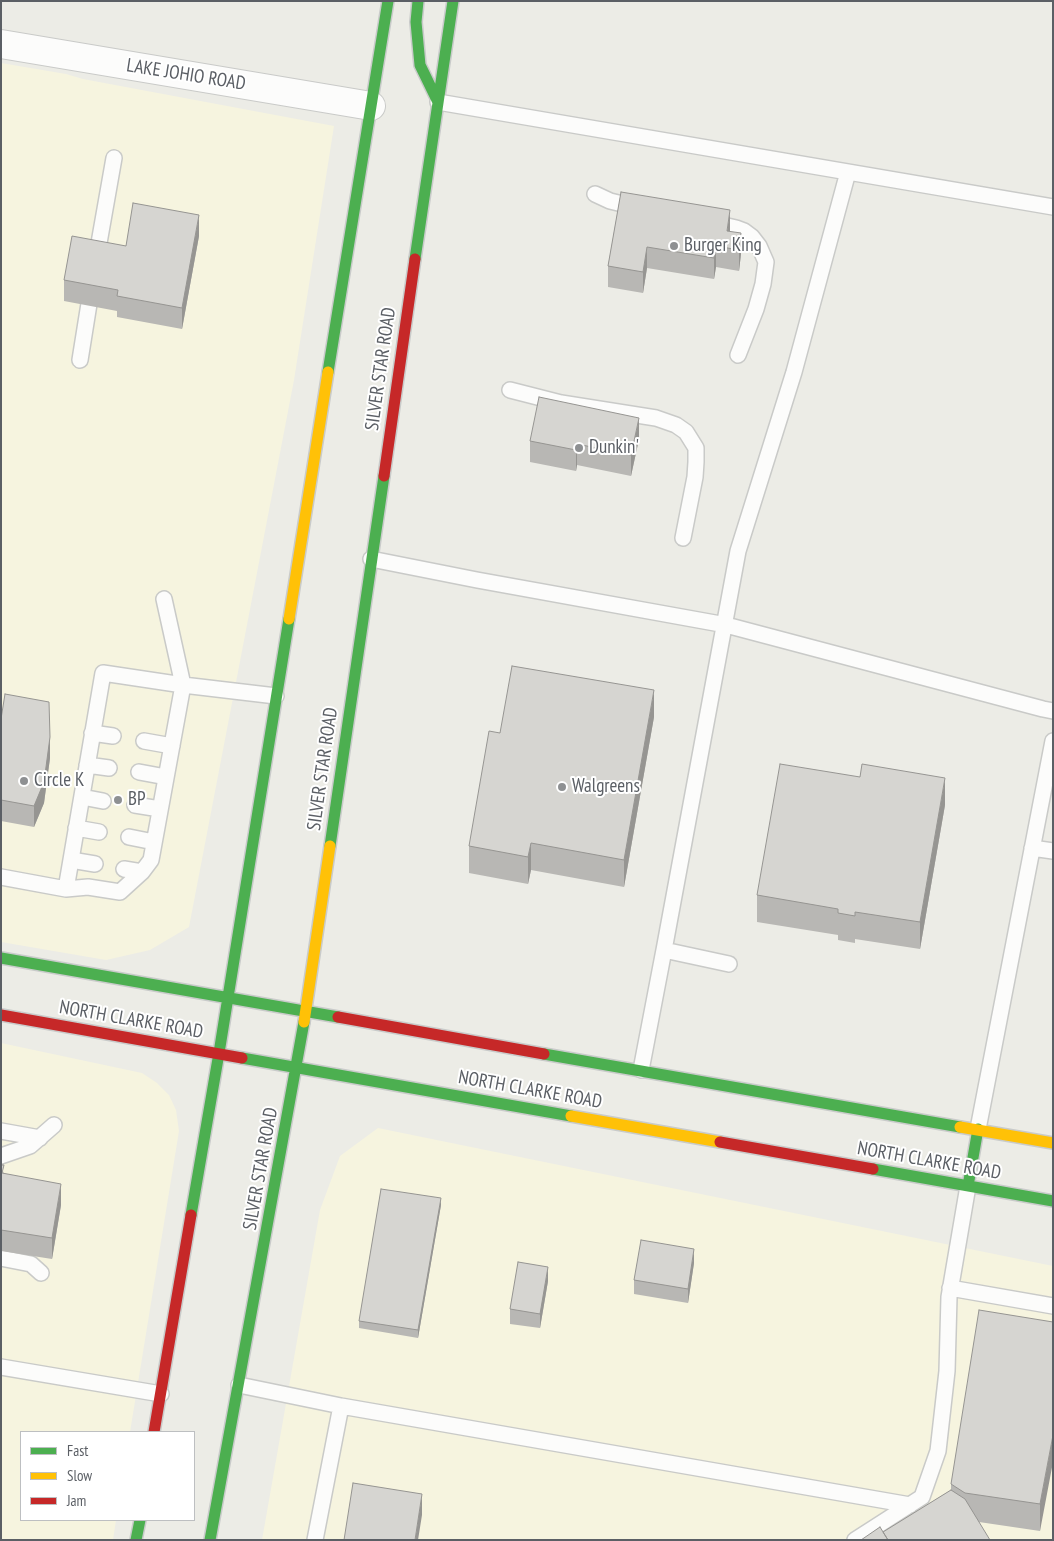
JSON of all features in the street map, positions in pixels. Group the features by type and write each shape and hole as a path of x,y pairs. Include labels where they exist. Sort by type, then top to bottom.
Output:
{"main road":[{"path":"154,1431 219,1053 388,1"},
{"path":"418,1 416,22 420,65 438,102"},
{"name":"SILVER STAR ROAD","path":"210,1540 298,1066 453,1"},
{"name":"NORTH CLARKE ROAD","path":"1,958 1053,1143"},
{"name":"NORTH CLARKE ROAD","path":"1,1015 1053,1201"},
{"path":"968,1186 978,1130"},
{"path":"136,1540 139,1523"},
{"path":"139,1523 141,1540"}],"street":[{"name":"LAKE JOHIO ROAD","path":"1,44 371,106"}],"lane":[{"path":"438,102 1053,207"},
{"path":"80,360 114,158"},
{"path":"641,1070 726,625 738,551 794,372 848,172"},
{"path":"595,194 610,201 658,212"},
{"path":"696,219 744,231 752,237 764,255 766,270 763,284 754,316 738,355"},
{"path":"510,390 561,403 656,418 676,425 686,432 696,448 696,462 695,477 683,538"},
{"path":"372,559 726,625 1053,711"},
{"path":"1,877 66,889 88,887 120,892 142,872 151,860 183,684 164,599"},
{"path":"66,889 102,673 276,696"},
{"path":"92,733 113,736"},
{"path":"144,741 172,746"},
{"path":"978,1130 1053,741"},
{"path":"87,765 109,768"},
{"path":"139,772 166,776"},
{"path":"82,797 104,801"},
{"path":"135,805 160,809"},
{"path":"76,828 99,832"},
{"path":"129,837 154,842"},
{"path":"1032,848 1053,851"},
{"path":"71,860 95,864"},
{"path":"124,869 142,872"},
{"path":"664,950 730,964"},
{"path":"1,1156 30,1146 54,1125"},
{"path":"1,1131 40,1138"},
{"path":"855,1540 922,1497 938,1451 947,1370 950,1288 968,1186"},
{"path":"1,1258 31,1264 41,1273"},
{"path":"950,1288 1053,1306"},
{"path":"1,1367 161,1394"},
{"path":"239,1385 340,1406 910,1505"},
{"path":"314,1540 340,1406"}],"shaded area":[{"path":"1,63 334,126 294,380 189,927 150,950 106,960 1,942"},
{"path":"1,1043 142,1073 157,1083 169,1095 176,1110 179,1131 130,1431 20,1431 20,1521 116,1521 113,1540 1,1540"},
{"path":"378,1128 1053,1266 1053,1540 262,1540 320,1210 340,1156"}],"building":[{"path":"621,192 730,210 727,231 741,233 739,250 716,246 714,258 647,247 643,272 608,266"},
{"path":"133,203 199,215 182,308 117,296 118,290 64,280 72,236 126,246"},
{"path":"539,397 639,418 631,455 577,444 576,450 530,441"},
{"path":"512,666 654,690 624,860 531,843 528,857 469,846 489,731 500,733"},
{"name":"Circle K","path":"5,694 49,702 50,737 44,782 34,806 1,800 1,719"},
{"path":"780,764 860,777 862,764 945,778 920,922 855,912 855,916 838,913 838,909 757,895"},
{"path":"1,1165 4,1165 2,1173 61,1184 52,1238 1,1230"},
{"path":"381,1189 441,1198 418,1330 359,1321"},
{"path":"641,1240 694,1249 688,1289 634,1280"},
{"path":"518,1262 548,1267 540,1314 510,1309"},
{"path":"979,1310 1053,1322 1053,1435 1040,1504 965,1493 951,1484"},
{"path":"353,1483 422,1494 415,1540 344,1540"},
{"path":"951,1490 965,1499 990,1540 888,1540 883,1532"},
{"path":"880,1527 888,1540 861,1540"}],"traffic: fast":[{"path":"328,372 388,1"},
{"path":"418,1 416,22 420,65 438,102"},
{"path":"415,259 453,1"},
{"path":"330,846 384,476"},
{"path":"191,1215 289,619"},
{"path":"1,958 338,1017"},
{"path":"210,1540 304,1022"},
{"path":"544,1054 960,1127"},
{"path":"242,1058 571,1116"},
{"path":"968,1186 978,1129"},
{"path":"873,1169 1053,1201"},
{"path":"136,1540 140,1521"}],"traffic: slow":[{"path":"289,619 328,372"},
{"path":"304,1022 330,846"},
{"path":"571,1116 720,1142"},
{"path":"960,1127 1053,1143"}],"traffic: jam":[{"path":"384,476 415,259"},
{"path":"1,1015 242,1058"},
{"path":"338,1017 544,1054"},
{"path":"720,1142 873,1169"},
{"path":"154,1431 191,1215"}],"place":[{"name":"Burger King","path":"674,246"},
{"name":"Dunkin'","path":"579,448"},
{"name":"Circle K","path":"24,781"},
{"name":"Walgreens","path":"562,787"},
{"name":"BP","path":"118,800"}]}
